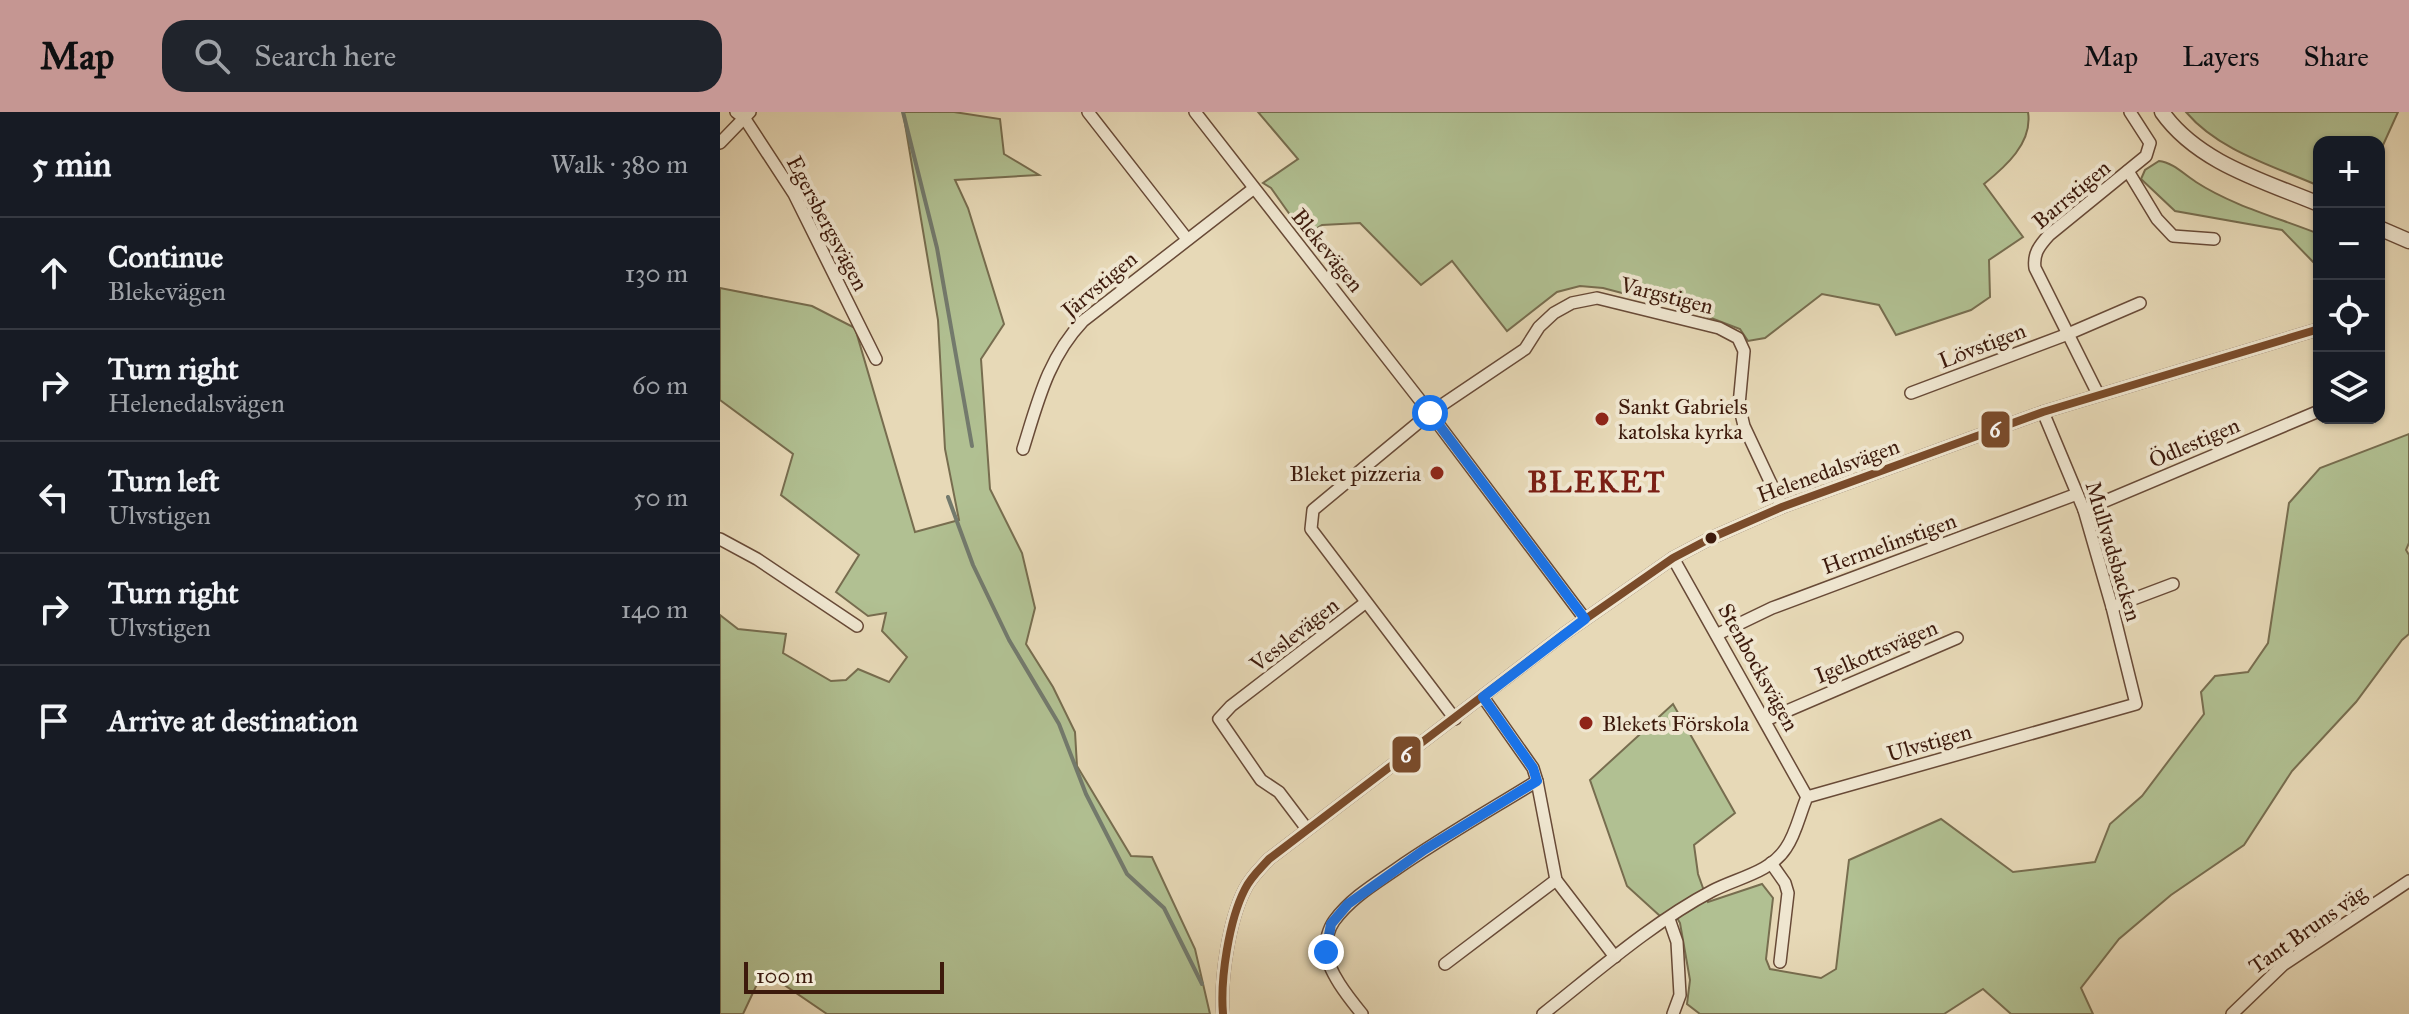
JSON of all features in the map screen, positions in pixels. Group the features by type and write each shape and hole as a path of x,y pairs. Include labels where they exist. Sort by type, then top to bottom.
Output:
{"street":[{"path":"1088,112 1187,239"},
{"name":"Blekevägen","path":"1195,112 1430,413 1585,619"},
{"name":"Barrstigen","path":"2098,394 2035,268 2034,259 2038,248 2049,235 2146,156 2150,143 2130,112"},
{"path":"2162,112 2184,136 2221,163 2313,201"},
{"path":"720,143 744,114"},
{"name":"Egersbergsvägen","path":"744,114 794,194 876,359"},
{"name":"Barrstigen","path":"2128,171 2157,219 2173,236 2214,239"},
{"name":"Järvstigen","path":"1023,449 1044,380 1071,334 1083,321 1253,189"},
{"path":"2385,231 2409,241"},
{"name":"Vargstigen","path":"1430,413 1525,349 1539,327 1554,313 1572,303 1597,298 1719,328 1738,338 1744,351 1739,405 1744,426 1782,507"},
{"path":"2068,334 2140,303"},
{"name":"Helenedalsvägen","path":"1223,1014 1221,981 1244,890 1269,859 1585,619 1673,558 1737,525 1782,507 2043,412 2313,331"},
{"name":"Lövstigen","path":"1911,393 2068,334"},
{"name":"Mullvadsbacken","path":"2043,412 2084,510 2136,704"},
{"name":"Vesslevägen","path":"1430,413 1313,510 1311,529 1455,719"},
{"name":"Ödlestigen","path":"2084,510 2313,414"},
{"name":"Hermelinstigen","path":"1718,634 1772,608 2077,494"},
{"path":"720,539 757,559 857,626"},
{"name":"Stenbocksvägen","path":"1673,558 1807,797"},
{"path":"2112,607 2173,584"},
{"name":"Vesslevägen","path":"1307,829 1279,792 1261,780 1219,719 1231,706 1365,603"},
{"name":"Igelkottsvägen","path":"1766,720 1957,638"},
{"path":"1483,697 1533,768 1556,880 1615,957"},
{"name":"Ulvstigen","path":"1807,797 2136,704"},
{"path":"1362,1014 1341,988 1327,956 1326,941 1331,924 1348,904 1369,887 1537,781"},
{"path":"1543,1014 1669,919 1713,890 1771,863 1786,849 1807,797"},
{"path":"1771,863 1788,893 1780,962"},
{"path":"1445,964 1556,880"},
{"name":"Tant Bruns väg","path":"2232,1014 2283,965 2409,881"},
{"path":"1669,919 1677,942 1680,995 1673,1014"}],"green space":[{"path":"903,112 954,112 1000,119 1004,154 1039,175 955,180 968,208 1004,324 981,359 990,489 1022,553 1035,608 1026,644 1053,687 1075,732 1077,766 1131,856 1152,857 1195,949 1210,1014 827,1014 771,976 758,982 743,1014 720,1014 720,615 738,629 786,634 783,653 831,681 846,680 858,669 889,682 907,657 882,631 886,613 868,616 836,592 859,555 781,495 793,454 720,400 720,288 812,306 855,328 915,532 959,520 945,449 938,320"},
{"path":"1258,112 2028,112 2022,144 1984,184 2023,237 1989,260 1990,297 1971,310 1896,335 1879,305 1822,294 1765,338 1748,341 1740,329 1698,313 1603,288 1580,286 1557,292 1507,331 1452,261 1421,285 1360,223 1322,225 1305,236 1271,188 1263,183 1298,159"},
{"path":"2186,112 2398,112 2385,141 2385,136 2313,136 2313,184 2231,147 2199,126"},
{"path":"2159,161 2164,162 2225,198 2313,232 2313,262 2282,230 2175,211 2141,179 2145,170"},
{"path":"2409,434 2409,543 2406,550 2409,555 2409,634 2356,702 2292,771 2244,845 2171,895 2119,939 2081,988 2093,1014 2011,1014 1983,989 1944,1014 1700,1014 1687,1004 1690,980 1680,923 1672,909 1660,916 1627,886 1590,780 1673,704 1735,813 1694,845 1698,874 1708,902 1762,884 1773,898 1766,959 1770,969 1821,978 1836,969 1849,860 1941,819 2013,872 2095,862 2110,824 2142,796 2204,714 2201,692 2215,676 2248,672 2268,643 2289,503 2320,468"}],"waterway":[{"path":"903,112 937,248 972,446"},
{"path":"948,497 973,565 1009,640 1059,724 1086,794 1127,874 1164,908 1202,984"}],"transit line":[{"name":"6","path":"1223,1014 1224,967 1234,917 1247,885 1269,859 1564,634 1673,558 1782,507 2043,412 2313,331"}],"place":[{"name":"Sankt Gabriels katolska kyrka","path":"1602,419"},
{"name":"Bleket pizzeria","path":"1437,473"},
{"name":"Blekets Förskola","path":"1586,723"}],"district":[{"name":"BLEKET","path":"1597,482"}],"route":[{"path":"1326,952 1331,924 1348,904 1424,850 1537,781 1533,768 1483,697 1585,619 1430,413"}]}
